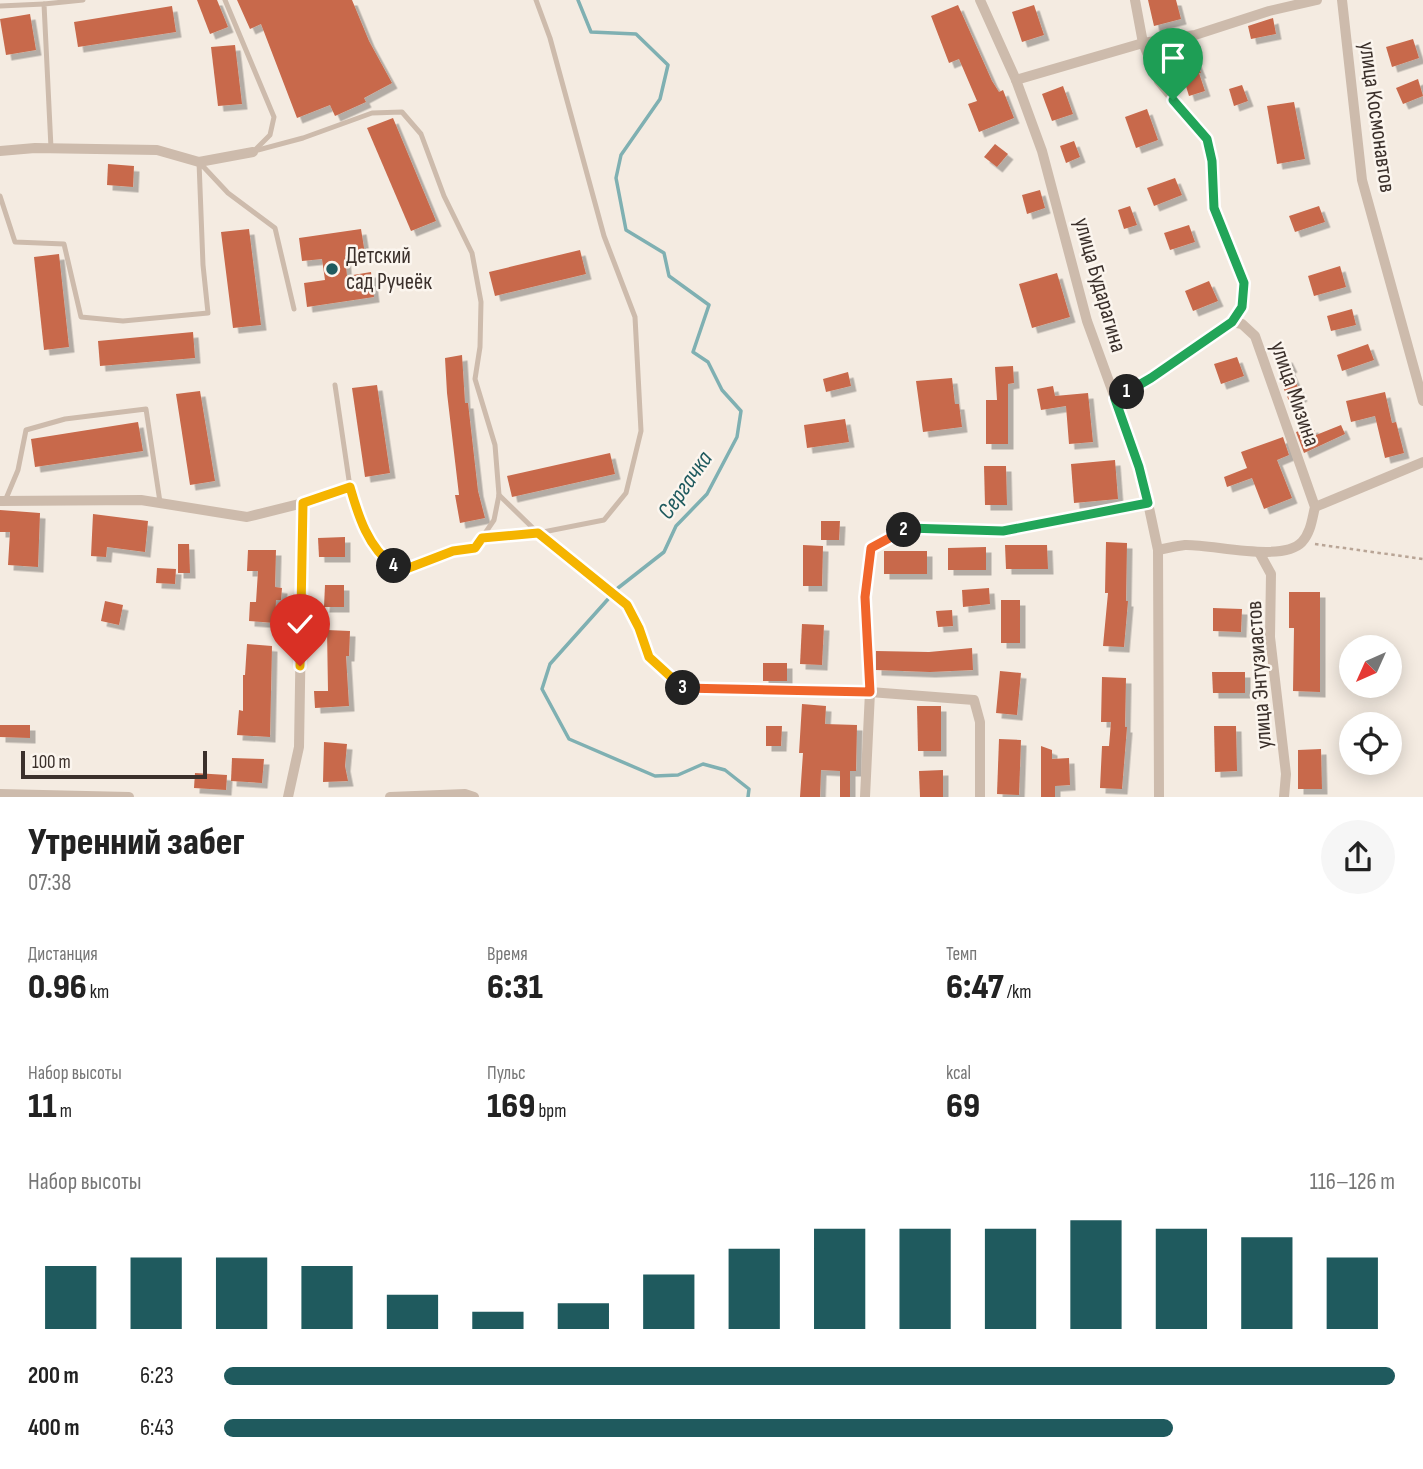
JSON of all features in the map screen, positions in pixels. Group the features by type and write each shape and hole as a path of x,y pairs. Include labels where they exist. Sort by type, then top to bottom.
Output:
{"street":[{"name":"улица Бударагина","path":"980,0 1016,80 1042,151 1087,321 1139,467 1148,503 1158,550 1159,797"},
{"path":"1115,399 1151,378 1232,322 1242,307 1244,283 1214,208 1212,161 1207,139 1159,80 1143,43 1135,0"},
{"path":"1016,80 1143,43 1195,35 1269,10 1317,0"},
{"name":"улица Космонавтов","path":"1342,0 1362,180 1423,401"},
{"path":"0,151 51,148 157,150 200,162 253,152"},
{"name":"улица Мизина","path":"1232,322 1242,324 1255,336 1315,506"},
{"path":"1158,550 1185,545 1259,552 1291,549 1301,542 1310,528 1315,506 1423,462"},
{"path":"2,501 141,500 247,517 303,503 299,747 288,797"},
{"path":"865,797 870,692 865,597 871,548 908,528 1003,531 1148,503"},
{"name":"улица Энтузиастов","path":"1259,552 1271,574 1270,637 1286,774 1284,797"},
{"path":"870,692 974,700 979,722 980,797"},
{"path":"0,794 129,797"},
{"path":"390,797 465,794 474,797"}],"lane":[{"path":"0,6 83,0"},
{"path":"225,0 274,117 270,135 253,152"},
{"path":"499,495 538,533 604,520 626,494 641,432 635,317 604,236 550,38 536,0"},
{"path":"44,4 51,148"},
{"path":"253,152 303,138 372,113 402,112 421,134 444,196 472,253 481,302 480,347 475,379 495,445 499,495 494,520 475,548 453,551 406,569 391,566 361,524 350,487 335,385"},
{"path":"0,196 15,242 64,244 80,317 123,321 208,313 203,265 200,162"},
{"path":"200,162 228,194 275,228 294,309"},
{"path":"2,501 18,470 26,430 65,419 146,409 160,503"},
{"path":"303,503 350,487"}],"path":[{"path":"482,538 538,533 627,605 649,657 682,688 870,692"},
{"path":"1301,542 1423,559"}],"building":[{"path":"197,0 217,0 228,27 210,34"},
{"path":"237,0 352,0 369,41 392,83 364,98 366,102 335,116 330,105 297,118 261,24 250,29"},
{"path":"1148,0 1176,0 1181,19 1154,26"},
{"path":"958,5 992,81 999,92 1003,90 1014,118 979,132 968,104 977,101 959,59 949,63 931,16"},
{"path":"1034,5 1044,35 1022,42 1012,12"},
{"path":"172,6 176,32 78,47 74,22"},
{"path":"30,14 36,50 6,55 0,19"},
{"path":"1273,18 1276,34 1251,39 1248,26"},
{"path":"1413,39 1419,58 1392,67 1386,47"},
{"path":"235,45 242,104 218,106 211,47"},
{"path":"1192,52 1205,91 1189,96 1184,80 1178,82 1169,62"},
{"path":"1418,79 1423,96 1403,104 1396,88"},
{"path":"1242,85 1248,101 1234,106 1229,89"},
{"path":"1063,86 1073,114 1052,121 1042,94"},
{"path":"1294,102 1305,159 1277,164 1267,106"},
{"path":"1147,109 1158,140 1136,148 1125,117"},
{"path":"393,118 436,221 411,231 367,128"},
{"path":"1074,141 1080,157 1066,163 1060,146"},
{"path":"995,144 1008,154 997,167 984,157"},
{"path":"108,164 134,166 133,187 107,185"},
{"path":"1175,178 1182,195 1154,206 1147,188"},
{"path":"1040,190 1045,208 1027,214 1022,195"},
{"path":"1130,206 1137,225 1124,229 1118,210"},
{"path":"1319,206 1325,222 1295,232 1289,216"},
{"path":"1189,225 1195,242 1170,250 1164,233"},
{"path":"249,229 261,325 233,328 221,232"},
{"path":"361,229 365,254 345,256 347,276 371,272 374,297 307,307 304,283 325,280 322,259 302,261 299,238"},
{"path":"580,250 586,274 495,296 489,272"},
{"path":"59,254 69,347 44,350 34,257"},
{"path":"1340,266 1346,287 1314,296 1308,276"},
{"path":"1057,273 1070,317 1032,328 1019,284"},
{"path":"1209,281 1218,301 1193,311 1185,291"},
{"path":"1352,309 1356,325 1331,331 1327,316"},
{"path":"193,332 195,358 100,366 98,341"},
{"path":"1368,344 1374,360 1342,371 1337,355"},
{"path":"462,355 465,403 468,403 478,491 485,518 460,523 455,495 459,495 445,358"},
{"path":"1237,357 1244,376 1221,384 1214,364"},
{"path":"1287,357 1302,396 1289,401 1276,361"},
{"path":"1013,366 1014,383 1008,384 1008,444 986,444 986,400 997,400 995,367"},
{"path":"848,372 851,386 826,392 823,379"},
{"path":"952,378 955,404 959,404 962,427 923,432 916,381"},
{"path":"377,385 390,473 365,477 352,388"},
{"path":"1053,386 1055,396 1088,393 1093,442 1069,444 1066,406 1041,410 1037,389"},
{"path":"200,391 215,481 190,485 176,394"},
{"path":"1385,392 1392,423 1396,422 1404,453 1385,458 1375,416 1351,422 1346,401"},
{"path":"845,419 849,442 807,448 804,425"},
{"path":"138,422 143,451 35,467 31,439"},
{"path":"1341,425 1345,434 1304,453 1296,432 1313,427 1316,435"},
{"path":"1283,437 1289,455 1277,460 1292,498 1264,509 1252,478 1227,487 1224,477 1247,468 1241,452"},
{"path":"610,453 615,474 512,497 507,476"},
{"path":"1115,460 1118,499 1074,503 1071,464"},
{"path":"984,466 1006,466 1007,505 985,505"},
{"path":"0,510 40,513 38,567 8,565 10,532 0,532"},
{"path":"93,514 148,521 145,552 107,547 106,557 91,556"},
{"path":"821,521 840,521 839,540 821,540"},
{"path":"345,537 345,557 319,557 318,538"},
{"path":"1106,542 1127,543 1128,601 1124,647 1103,646 1108,593 1105,593"},
{"path":"178,544 189,544 190,573 178,573"},
{"path":"803,545 823,546 822,586 803,586"},
{"path":"1005,545 1047,545 1048,569 1006,569"},
{"path":"986,547 986,570 948,570 948,548"},
{"path":"248,550 276,550 275,587 282,588 281,600 276,600 275,623 249,621 250,602 256,602 258,571 247,571"},
{"path":"884,551 927,551 927,574 884,574"},
{"path":"157,568 176,569 175,584 156,583"},
{"path":"325,585 344,585 344,607 324,607"},
{"path":"989,588 990,604 963,607 962,590"},
{"path":"1289,592 1320,592 1320,692 1293,691 1294,628 1289,628"},
{"path":"1001,600 1020,600 1020,643 1001,643"},
{"path":"105,601 123,605 119,625 101,621"},
{"path":"1213,608 1242,609 1241,632 1213,631"},
{"path":"952,610 953,626 938,627 936,611"},
{"path":"802,624 824,625 822,665 800,664"},
{"path":"327,630 350,631 349,656 346,656 349,706 315,708 314,691 328,691"},
{"path":"247,644 272,646 270,737 237,735 239,710 243,711 243,675"},
{"path":"972,648 973,670 876,670 876,651 929,652"},
{"path":"763,663 787,663 787,681 763,681"},
{"path":"1000,671 1021,673 1017,715 996,713"},
{"path":"1212,672 1245,672 1245,693 1213,693"},
{"path":"1102,677 1126,678 1127,727 1122,789 1100,788 1102,746 1109,746 1111,722 1101,722"},
{"path":"802,704 826,706 825,724 857,725 856,771 850,771 850,797 840,797 840,771 821,770 820,797 800,797"},
{"path":"917,706 941,706 941,751 918,751"},
{"path":"0,725 30,725 30,738 0,737"},
{"path":"766,726 782,726 781,746 766,746"},
{"path":"1214,726 1236,726 1237,771 1215,772"},
{"path":"999,739 1021,740 1019,795 997,794"},
{"path":"324,742 347,744 345,766 348,781 323,782"},
{"path":"1041,746 1052,750 1052,759 1069,758 1070,785 1055,786 1055,797 1041,797"},
{"path":"1321,749 1322,789 1298,789 1298,750"},
{"path":"232,758 264,759 262,783 231,781"},
{"path":"943,770 943,797 920,797 919,771"},
{"path":"195,773 227,775 226,790 194,788"}],"waterway":[{"name":"Сергачка","path":"578,0 591,32 636,34 668,65 660,99 621,155 616,178 626,230 664,253 669,276 709,305 693,352 708,362 722,390 741,411 737,437 707,494 676,526 664,552 618,588 550,664 542,689 569,739 655,776 678,775 703,764 725,770 749,789 748,797"}],"place":[{"name":"Детский сад Ручеёк","path":"332,269"}],"route":[{"path":"300,666 303,503 350,487 361,524 391,566 406,569 453,551 475,548 482,538 538,533 627,605 649,657 682,688 870,692 865,597 871,548 908,528 1003,531 1148,503 1139,467 1115,399 1151,378 1232,322 1242,307 1244,283 1214,208 1212,161 1207,139 1173,100"}]}
